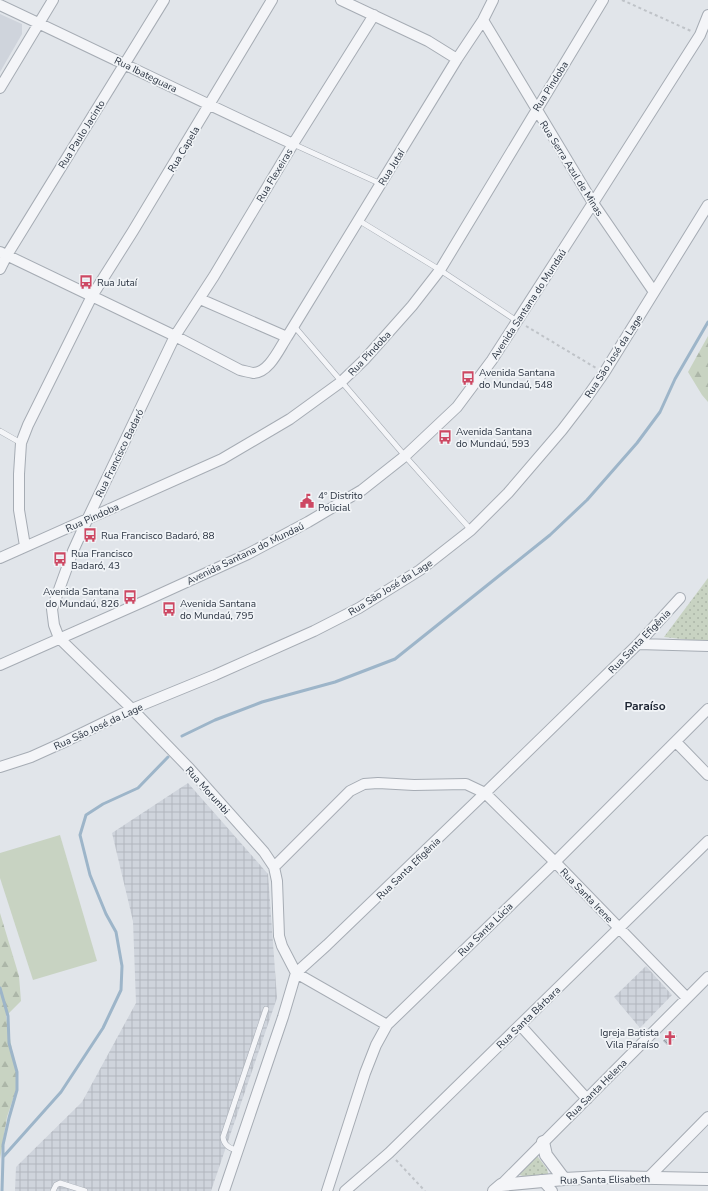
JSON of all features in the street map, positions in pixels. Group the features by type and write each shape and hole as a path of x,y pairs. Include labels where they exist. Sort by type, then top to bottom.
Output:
{"street":[{"path":"0,88 53,0"},
{"name":"Rua Paulo Jacinto","path":"0,269 4,253 125,64 164,0"},
{"name":"Rua Capela","path":"24,546 19,510 19,474 21,443 28,425 92,296 133,231 272,0"},
{"path":"342,0 428,41 457,59"},
{"name":"Rua Jutaí","path":"4,253 175,336 240,370 252,373 261,371 268,366 287,337 493,0"},
{"name":"Rua Pindoba","path":"0,558 222,459 290,419 341,382 364,360 412,306 440,270 603,0"},
{"name":"Rua Ibateguara","path":"0,5 293,144"},
{"name":"Rua Flexeiras","path":"175,336 200,299 293,144 374,15"},
{"name":"Avenida Santana do Mundaú","path":"0,665 248,554 308,522 362,490 405,456 457,407 492,360 704,37 708,15"},
{"name":"Rua Serra Azul de Minas","path":"482,20 594,203 654,292"},
{"name":"Rua São José da Lage","path":"0,767 31,757 132,709 216,675 314,631 359,608 420,570 471,530 508,493 562,430 604,373 708,205"},
{"path":"200,299 287,337"},
{"name":"Rua Francisco Badaró","path":"59,638 54,625 52,609 73,552 175,336"},
{"name":"Rua Santa Efigênia","path":"296,973 327,945 638,644 680,598"},
{"name":"Rua Morumbi","path":"59,638 132,709 190,769 264,852 274,867 277,880 279,936 282,946 296,973"},
{"path":"638,644 708,646"},
{"name":"Rua Santa Lúcia","path":"327,1191 365,1073 376,1045 387,1025 555,862 708,709"},
{"path":"676,742 708,775"},
{"name":"Rua Santa Irene","path":"274,867 350,790 364,784 378,783 414,785 466,784 485,793 555,862 687,998"},
{"name":"Rua Santa Bárbara","path":"345,1191 388,1153 708,841"},
{"path":"224,1191 296,973 387,1025"},
{"name":"Rua Santa Helena","path":"498,1188 708,977"},
{"path":"520,1025 587,1099"},
{"path":"648,1178 708,1118"},
{"path":"543,1142 546,1155 564,1178"},
{"name":"Rua Santa Elisabeth","path":"498,1188 542,1180 564,1178 603,1177 708,1179"},
{"path":"542,1180 552,1191"}],"lane":[{"path":"293,144 380,184"},
{"path":"358,220 440,270 517,321"},
{"path":"293,326 471,530"},
{"path":"0,431 21,443"},
{"path":"238,1151 228,1147 224,1143 223,1138 266,1009"},
{"path":"52,1191 54,1187 60,1183 85,1191"}],"path":[{"path":"622,0 704,37"},
{"path":"517,321 604,373"},
{"path":"388,1153 425,1191"}],"shaded area":[{"path":"0,14 22,24 22,34 0,72"},
{"path":"188,783 268,874 277,998 211,1191 15,1191 16,1167 82,1102 136,1003 133,921 112,833"},
{"path":"646,966 672,995 640,1028 614,997"}],"green space":[{"path":"708,336 708,402 688,372"},
{"path":"708,578 708,642 664,637"},
{"path":"60,835 97,961 33,980 0,878 0,853"},
{"path":"0,913 19,976 21,1001 6,1016 18,1084 7,1117 0,1159"},
{"path":"535,1153 547,1169 549,1177 531,1179 517,1174"}],"building":[{"name":"Igreja Batista Vila Paraíso","path":"672,1032 677,1036 668,1046 663,1041"}],"waterway":[{"path":"182,736 215,720 262,702 335,682 395,659 550,535 587,500 637,443 660,412 675,379 708,322"},
{"path":"2,1191 3,1157 61,1092 103,1028 121,990 122,966 116,932 106,914 90,875 80,835 86,815 103,804 138,788 168,757"},
{"path":"0,988 8,1016 9,1043 17,1072 17,1090 3,1145 3,1157"}],"place":[{"name":"Rua Jutaí","path":"86,282"},
{"name":"Avenida Santana do Mundaú, 548","path":"468,378"},
{"name":"Avenida Santana do Mundaú, 593","path":"445,437"},
{"name":"4º Distrito Policial","path":"307,501"},
{"name":"Rua Francisco Badaró, 88","path":"90,535"},
{"name":"Rua Francisco Badaró, 43","path":"60,559"},
{"name":"Avenida Santana do Mundaú, 826","path":"130,597"},
{"name":"Avenida Santana do Mundaú, 795","path":"169,609"},
{"name":"Igreja Batista Vila Paraíso","path":"670,1038"}],"district":[{"name":"Paraíso","path":"645,706"}]}
